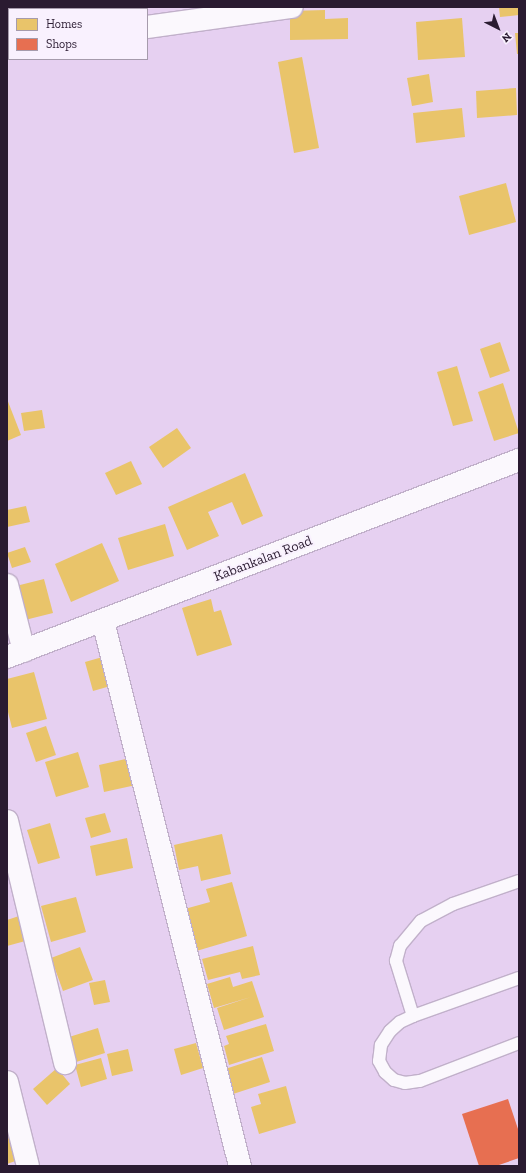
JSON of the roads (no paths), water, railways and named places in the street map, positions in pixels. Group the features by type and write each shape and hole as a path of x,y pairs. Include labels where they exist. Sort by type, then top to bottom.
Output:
{"street":[{"path":"148,27 292,7"},
{"name":"Kabankalan Road","path":"15,654 519,460"},
{"path":"7,585 15,654"},
{"path":"103,620 240,1166"},
{"path":"7,821 65,1063"},
{"path":"7,1082 28,1166"}],"lane":[{"path":"413,1016 396,961 400,946 420,921 453,904 519,881"},
{"path":"519,978 400,1022 390,1031 381,1045 379,1061 385,1072 394,1080 404,1084 420,1081 519,1042"}]}
